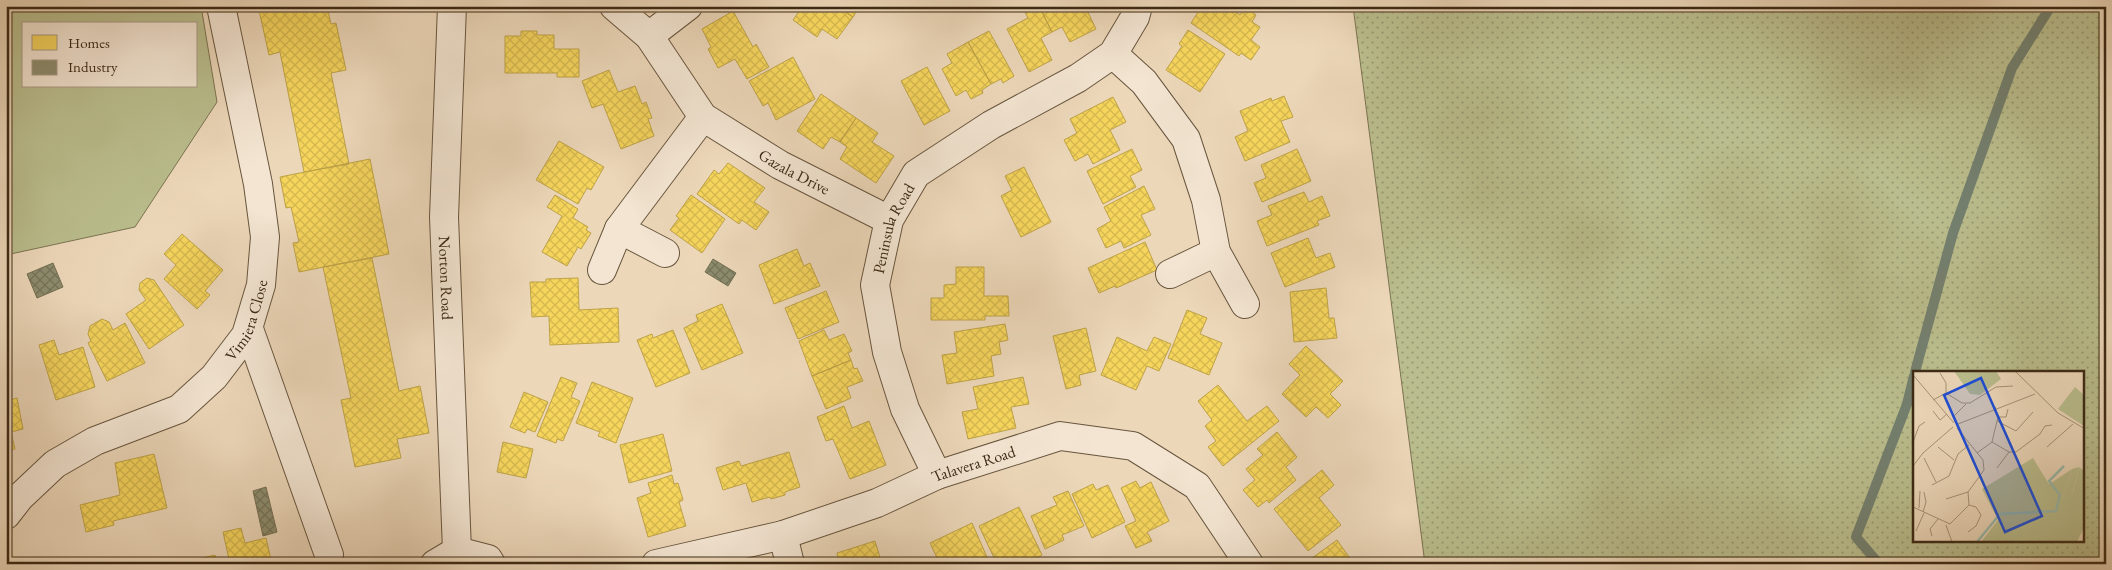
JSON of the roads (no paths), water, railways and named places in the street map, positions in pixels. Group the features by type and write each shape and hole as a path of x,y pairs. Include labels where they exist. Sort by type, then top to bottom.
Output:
{"street":[{"name":"Vimiera Close","path":"6,515 20,497 55,464 95,441 178,409 214,377 246,335 261,285 265,238 258,184 221,6"},
{"name":"Norton Road","path":"446,557 444,217 452,6"},
{"name":"Gazala Drive","path":"614,6 649,36 703,117 780,165 888,220"},
{"path":"649,36 688,6"},
{"name":"Peninsula Road","path":"937,475 905,409 887,352 875,285 888,220 916,174 991,125 1078,78 1113,54 1135,17 1138,6"},
{"path":"1113,54 1144,82 1186,139 1206,200 1216,252 1246,304"},
{"path":"602,270 619,229 703,117"},
{"path":"619,229 665,253"},
{"path":"1170,274 1216,252"},
{"path":"248,328 329,554"},
{"name":"Talavera Road","path":"656,564 783,535 877,503 937,475 1060,436 1134,446 1197,486 1249,564"},
{"path":"783,535 790,564"},
{"path":"446,557 488,559 491,564"}],"waterway":[{"path":"1915,371 1953,233 2012,68 2051,6"},
{"path":"1879,564 1856,537 1907,404 1913,380"}]}
